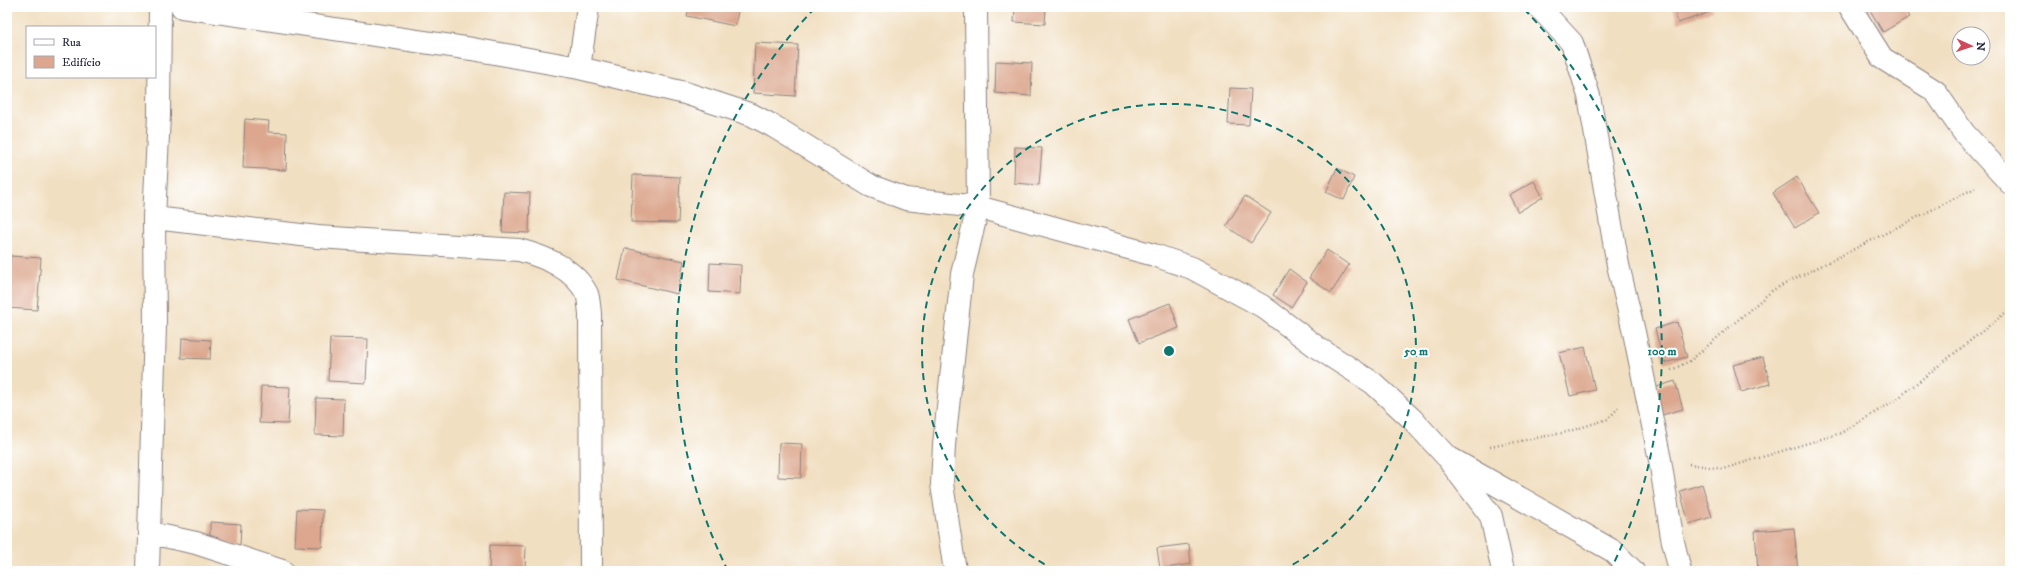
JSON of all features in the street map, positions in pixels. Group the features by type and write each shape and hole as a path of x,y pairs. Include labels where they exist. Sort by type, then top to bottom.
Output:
{"street":[{"path":"148,571 155,325 154,218 159,115 160,7"},
{"path":"182,7 472,49 579,68 685,93 752,115 887,194 906,199 978,207 1154,255 1192,268 1262,306 1318,348 1373,383 1412,419 1446,456 1491,516 1503,571"},
{"path":"579,68 588,7"},
{"path":"955,571 942,484 944,445 962,274 978,207 976,7"},
{"path":"1540,7 1572,43 1589,96 1618,265 1634,332 1660,460 1672,537 1680,571"},
{"path":"1850,7 1882,58 1934,91 1964,133 2006,179"},
{"path":"154,218 318,237 519,250 545,257 571,273 587,295 590,313 591,571"},
{"path":"1446,456 1613,551 1632,571"},
{"path":"150,533 196,543 282,571"}],"path":[{"path":"1446,456 1567,432 1608,419 1644,383 1690,361 1773,290 2006,179"},
{"path":"1660,460 1723,469 1841,432 1897,399 2010,309"}],"building":[{"path":"689,7 739,7 735,26 687,16"},
{"path":"1015,7 1046,7 1045,24 1014,22"},
{"path":"1673,7 1712,7 1713,11 1678,23"},
{"path":"1868,7 1903,7 1909,17 1883,32"},
{"path":"755,43 798,45 795,96 753,93"},
{"path":"996,61 1032,63 1031,96 995,93"},
{"path":"1230,88 1251,89 1249,125 1228,124"},
{"path":"245,119 269,121 268,132 287,133 286,170 243,168"},
{"path":"1015,147 1042,148 1039,185 1014,183"},
{"path":"1337,168 1354,177 1344,200 1326,192"},
{"path":"633,175 680,177 678,223 631,222"},
{"path":"1797,177 1819,213 1795,228 1773,193"},
{"path":"1534,181 1543,197 1518,212 1509,195"},
{"path":"504,192 530,193 529,233 502,232"},
{"path":"1245,196 1271,213 1251,243 1226,226"},
{"path":"625,248 684,261 677,294 618,280"},
{"path":"1327,250 1349,265 1331,293 1309,278"},
{"path":"10,256 41,258 37,310 7,308"},
{"path":"710,263 741,265 740,294 709,292"},
{"path":"1289,269 1307,282 1291,307 1273,295"},
{"path":"1170,303 1179,328 1139,343 1129,319"},
{"path":"1677,322 1687,357 1664,363 1655,329"},
{"path":"182,338 211,340 210,359 181,358"},
{"path":"330,338 368,339 366,383 328,381"},
{"path":"1585,347 1595,390 1570,396 1559,353"},
{"path":"1763,357 1770,384 1741,392 1733,365"},
{"path":"1675,381 1683,409 1662,415 1654,388"},
{"path":"261,386 290,387 288,424 259,423"},
{"path":"316,398 344,399 343,436 315,435"},
{"path":"779,443 802,444 801,478 778,477"},
{"path":"1702,484 1712,517 1689,524 1680,491"},
{"path":"297,509 323,510 322,547 295,546"},
{"path":"210,522 241,524 240,545 210,544"},
{"path":"1794,528 1798,571 1758,571 1755,531"},
{"path":"1189,544 1191,564 1160,569 1157,548"},
{"path":"490,545 526,546 525,571 489,571"}]}
